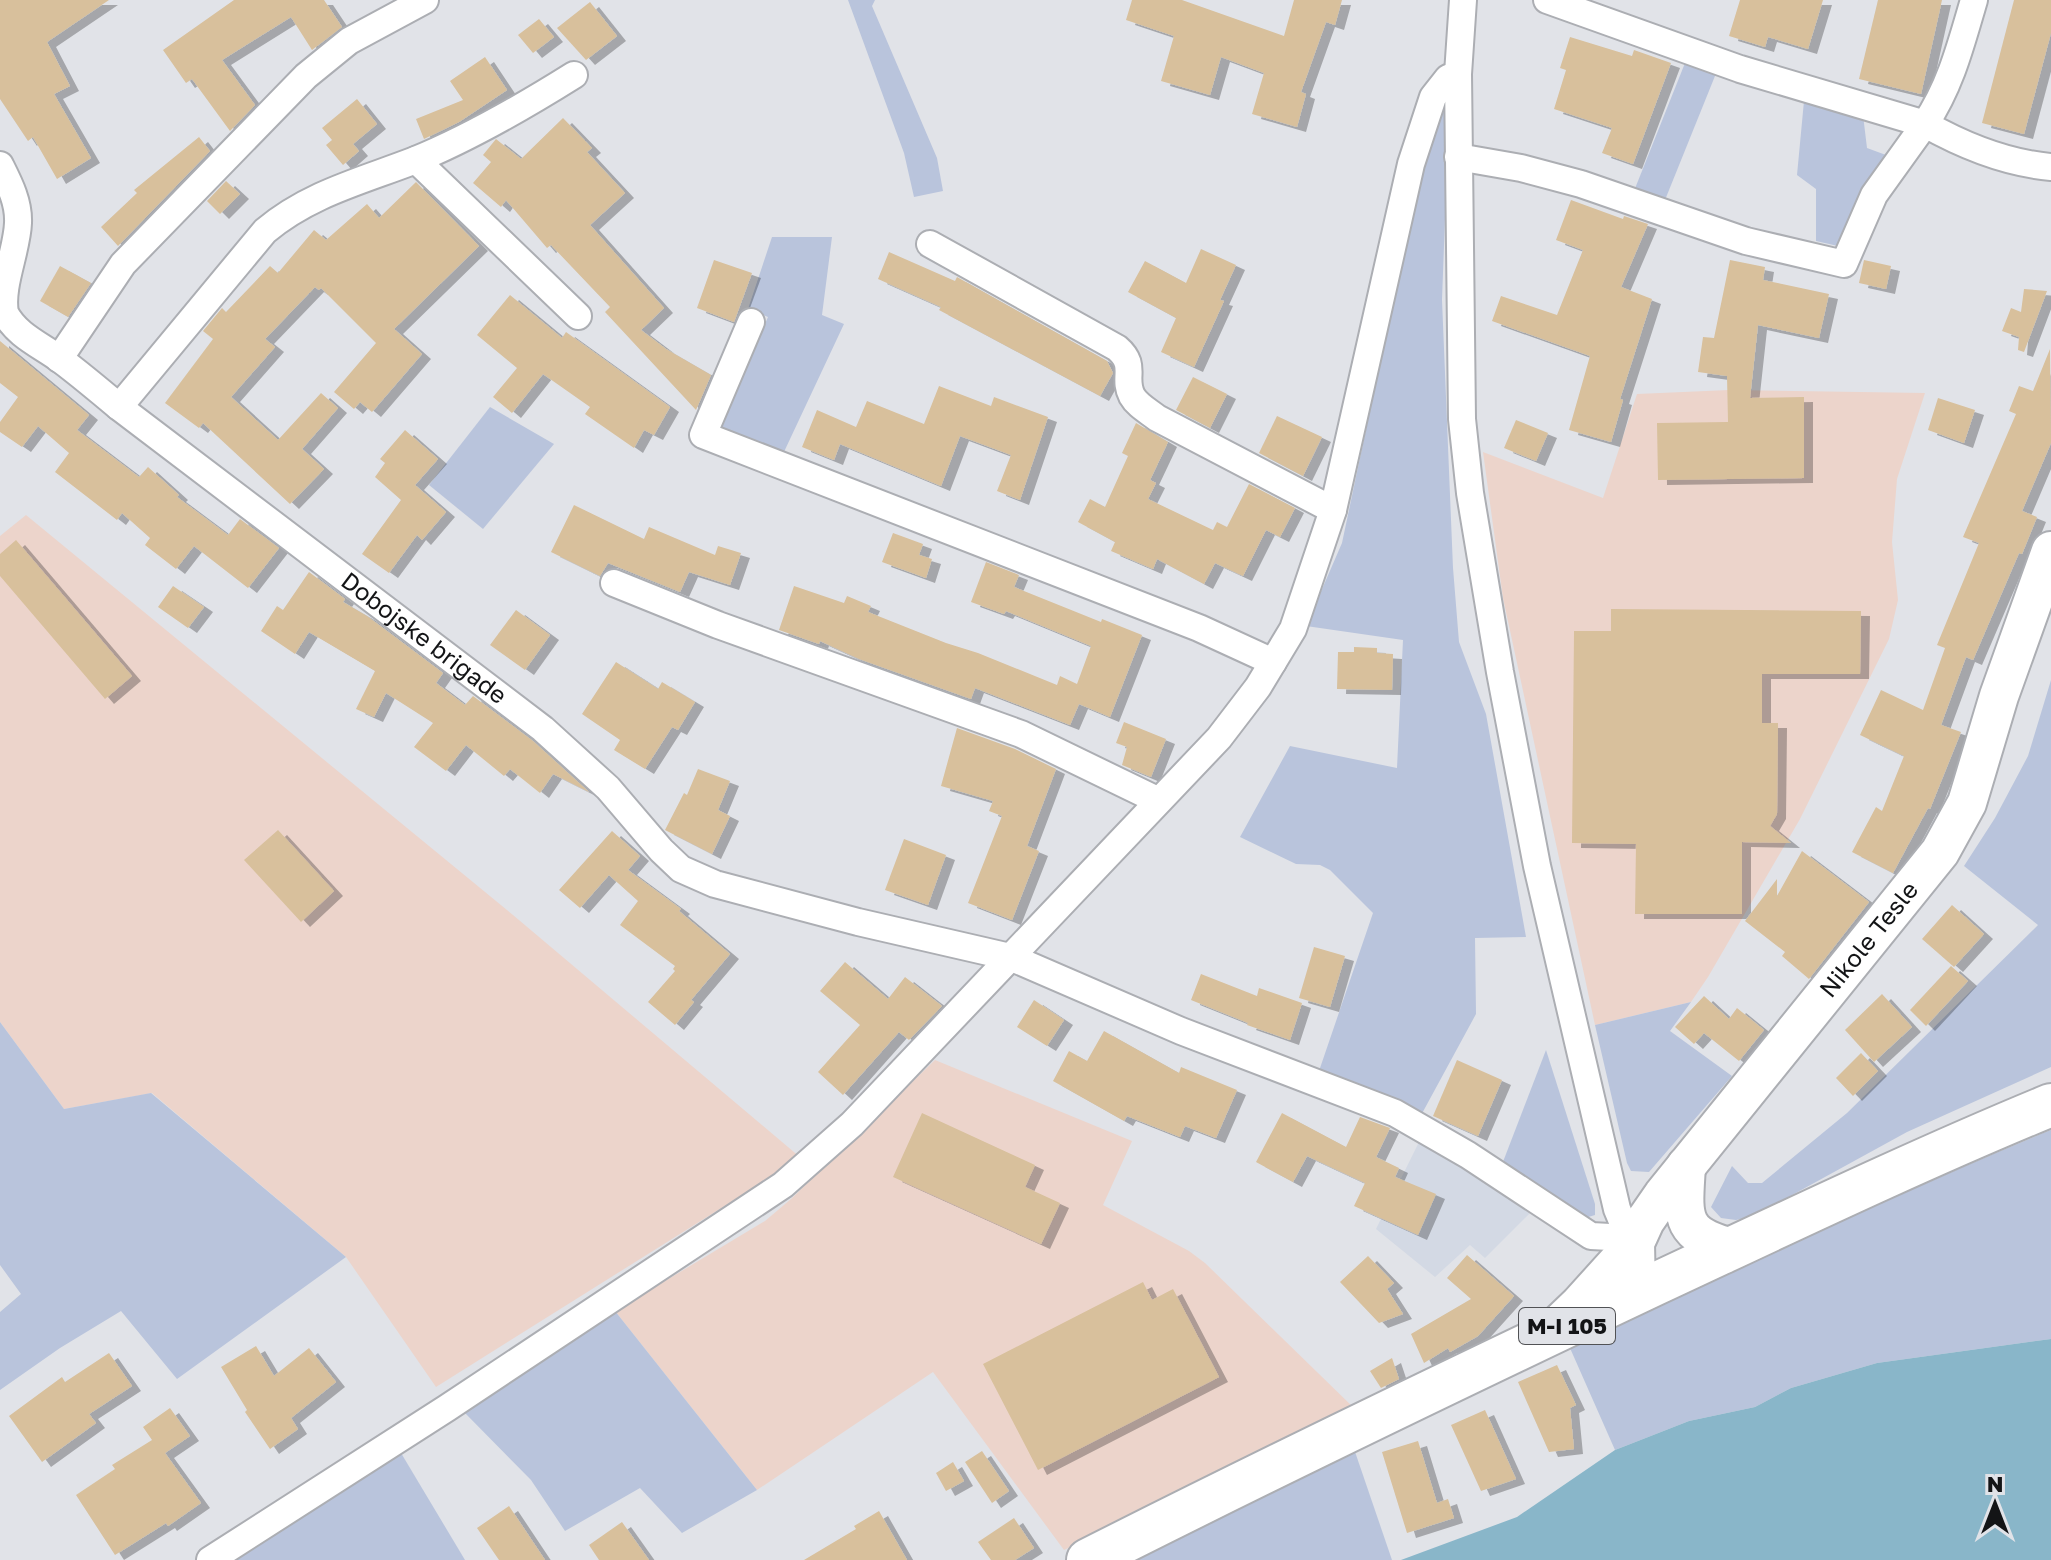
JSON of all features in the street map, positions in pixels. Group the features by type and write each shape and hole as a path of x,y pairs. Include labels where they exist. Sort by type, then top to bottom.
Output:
{"main road":[{"name":"M-I 105","path":"1088,1560 1301,1452 1636,1293 1942,1150 2051,1105"}],"street":[{"path":"59,359 123,264 306,76 349,41 425,0"},
{"path":"1463,0 1458,74 1462,419 1479,556 1537,866 1617,1209 1632,1240 1636,1293"},
{"path":"1547,0 1740,69 1925,124 1955,141 1991,155 2051,167"},
{"path":"1458,157 1521,168 1581,184 1746,241 1844,264 1874,195 1939,102 1954,71 1974,0"},
{"path":"210,1560 447,1408 783,1185 852,1124 1219,738 1258,687 1293,629 1333,510 1411,164 1433,97 1448,78 1458,74"},
{"path":"119,407 265,231 287,213 319,196 416,160 518,111 574,75"},
{"path":"416,160 578,316"},
{"name":"Dobojske brigade","path":"0,165 13,192 18,222 3,279 2,317 543,729 608,788 681,869 715,884 830,915 1010,957 1181,1031 1395,1113 1468,1155 1591,1236 1632,1240"},
{"path":"930,244 1125,354 1130,366 1128,386 1131,395 1157,418 1333,510"},
{"path":"751,322 703,435 1199,628 1273,662"},
{"name":"Nikole Tesle","path":"1548,1335 1579,1305 1632,1240 1686,1166 1940,852 1967,803 1999,696 2051,551"},
{"path":"614,583 718,625 1021,734 1157,800"},
{"path":"1686,1166 1684,1200 1690,1227 1710,1243 1733,1248"}],"shaded area":[{"path":"848,0 875,0 872,6 937,158 943,191 914,197 904,153"},
{"path":"1687,58 1717,71 1665,200 1634,191"},
{"path":"1804,101 1863,115 1867,148 1886,155 1853,211 1838,246 1816,241 1816,189 1797,175"},
{"path":"1449,110 1442,300 1459,642 1486,714 1526,937 1475,938 1476,1014 1419,1119 1398,1102 1319,1071 1373,913 1330,870 1320,865 1296,864 1240,837 1290,746 1397,768 1403,640 1306,626 1342,543 1428,137 1438,114"},
{"path":"772,237 832,237 822,315 844,324 783,454 720,426 768,317 748,309"},
{"path":"1729,390 1925,393 1897,479 1892,542 1898,600 1889,639 1800,819 1691,1002 1595,1025 1503,598 1483,452 1603,498 1637,394"},
{"path":"490,407 554,444 483,529 429,485"},
{"path":"26,515 513,915 801,1158 436,1387 346,1257 152,1093 64,1109 0,1022 0,536"},
{"path":"2051,680 2051,1067 1907,1132 1754,1216 1736,1220 1721,1218 1711,1207 1732,1166 1748,1183 1762,1183 1847,1113 2038,925 1964,866 1995,818 2028,756"},
{"path":"1691,1002 1670,1031 1732,1076 1649,1172 1631,1171 1595,1025"},
{"path":"0,1022 64,1109 151,1093 346,1257 177,1379 121,1311 0,1390 0,1312 21,1294 0,1265"},
{"path":"1546,1050 1595,1204 1595,1215 1585,1218 1501,1167"},
{"path":"935,1060 1132,1141 1103,1205 1189,1251 1205,1263 1355,1409 1064,1550 933,1372 757,1490 615,1311 765,1221"},
{"path":"2051,1130 2051,1339 1877,1363 1791,1388 1755,1407 1689,1421 1615,1450 1566,1339 1628,1315"},
{"path":"1421,1138 1530,1213 1485,1258 1470,1245 1435,1277 1376,1229"},
{"path":"615,1311 757,1490 682,1533 640,1488 565,1531 531,1480 465,1413"},
{"path":"2051,1339 2051,1560 1401,1560 1517,1517 1615,1450 1689,1421 1755,1407 1791,1388 1877,1363"},
{"path":"1352,1443 1392,1560 1132,1560"},
{"path":"401,1453 465,1560 232,1560"}],"building":[{"path":"0,0 109,0 47,42 70,86 54,94 91,158 57,179 33,137 28,141 0,99"},
{"path":"234,0 324,0 342,27 312,50 291,17 222,60 255,105 230,131 192,79 186,83 163,50"},
{"path":"1132,0 1182,0 1284,36 1294,0 1342,0 1335,25 1326,22 1301,92 1306,94 1297,127 1252,114 1264,73 1221,57 1210,95 1161,81 1174,36 1126,20"},
{"path":"1740,0 1823,0 1808,49 1768,37 1765,47 1729,36"},
{"path":"1878,0 1942,0 1921,94 1859,79"},
{"path":"2014,0 2051,0 2051,33 2024,134 1982,123"},
{"path":"590,2 617,36 586,60 557,28"},
{"path":"539,19 554,37 533,53 518,35"},
{"path":"1570,37 1632,56 1634,50 1671,63 1633,164 1602,153 1612,128 1554,109 1566,70 1560,68"},
{"path":"485,57 507,90 459,122 424,139 416,119 463,100 450,81"},
{"path":"357,99 377,124 353,144 359,151 343,165 326,145 332,140 322,128"},
{"path":"563,118 592,148 587,152 625,193 590,225 664,308 641,330 666,349 711,375 696,410 605,312 610,307 551,245 547,248 506,200 501,207 473,183 491,162 483,155 496,139 521,159"},
{"path":"199,137 210,151 118,246 101,227 137,193 134,190"},
{"path":"226,181 240,194 220,214 207,201"},
{"path":"416,182 479,246 394,329 422,354 372,412 360,402 354,409 334,392 376,343 321,288 315,287 265,339 275,347 231,397 278,440 321,393 338,408 302,449 324,469 290,504 203,423 199,428 165,403 213,339 203,331 222,308 226,312 270,266 278,273 314,230 326,240 367,204 379,218"},
{"path":"1571,200 1623,219 1624,216 1648,224 1621,287 1652,299 1620,399 1623,400 1611,442 1569,430 1590,356 1492,321 1501,296 1557,315 1583,250 1556,240"},
{"path":"1201,249 1236,265 1220,300 1224,301 1194,367 1161,352 1176,318 1128,292 1145,261 1186,283"},
{"path":"889,252 955,281 957,277 1107,361 1113,373 1100,396 939,310 941,307 878,279"},
{"path":"714,260 752,273 734,322 697,308"},
{"path":"1730,260 1765,267 1763,280 1829,294 1819,338 1758,325 1750,398 1804,397 1804,478 1658,480 1657,423 1728,422 1727,376 1698,372 1703,337 1714,338"},
{"path":"1864,260 1891,266 1886,289 1859,283"},
{"path":"60,266 91,283 68,317 40,301"},
{"path":"2024,289 2047,291 2024,352 2018,350 2019,337 2002,331 2011,308 2021,312"},
{"path":"510,295 562,338 566,332 670,407 654,435 644,430 634,448 585,414 590,407 543,374 512,413 493,397 517,368 477,335"},
{"path":"0,341 89,415 77,430 139,477 148,467 179,495 177,497 228,535 240,519 279,548 248,588 194,546 176,569 145,545 150,538 122,513 117,520 55,472 69,453 38,426 22,447 0,432 0,422 18,397 0,383"},
{"path":"2050,349 2051,443 2022,511 2037,517 1973,660 1966,657 1941,725 1961,732 1930,809 1893,873 1852,852 1876,807 1882,811 1904,756 1860,735 1881,690 1923,710 1945,648 1937,645 1979,543 1963,537 2016,414 2009,411 2019,386 2033,391"},
{"path":"1193,377 1227,394 1210,428 1176,410"},
{"path":"939,386 991,406 994,397 1048,417 1020,500 997,491 1011,455 960,436 941,486 840,444 834,460 802,447 817,410 856,427 867,401 924,424"},
{"path":"1938,398 1975,410 1964,443 1928,430"},
{"path":"1277,416 1322,437 1303,476 1259,453"},
{"path":"1516,420 1548,433 1536,461 1504,448"},
{"path":"1136,423 1168,442 1150,480 1156,483 1148,499 1213,530 1217,522 1227,527 1249,484 1295,508 1280,537 1266,530 1243,576 1215,563 1204,584 1157,559 1153,569 1111,551 1115,542 1078,522 1090,499 1105,507 1128,456 1122,453"},
{"path":"405,430 438,459 415,485 446,512 422,540 417,535 389,573 362,554 401,500 375,477 385,463 380,459"},
{"path":"574,505 644,539 649,527 715,555 718,546 741,553 730,585 689,572 680,592 608,563 600,576 551,552"},
{"path":"893,533 923,544 919,555 932,559 926,578 882,562"},
{"path":"16,540 132,676 105,699 0,576 0,554"},
{"path":"986,562 1019,575 1014,587 1142,635 1110,717 1079,704 1070,725 975,688 971,699 859,659 820,641 819,644 779,630 794,586 844,603 847,596 871,606 868,612 946,643 1057,685 1060,676 1077,684 1091,646 1006,611 1004,614 971,602"},
{"path":"309,572 345,599 343,602 367,616 443,673 436,683 465,705 473,696 533,741 589,792 553,774 540,793 510,769 504,776 466,745 446,771 414,747 433,723 386,693 374,717 356,709 375,671 309,632 295,654 261,631 277,606 283,610"},
{"path":"173,586 204,607 188,628 158,607"},
{"path":"1611,609 1861,611 1860,674 1762,674 1762,723 1778,723 1777,814 1770,826 1791,843 1742,842 1742,914 1635,914 1636,844 1572,843 1574,631 1611,631"},
{"path":"516,610 550,635 525,670 490,645"},
{"path":"1354,647 1377,648 1377,653 1393,654 1392,690 1337,689 1338,652 1354,652"},
{"path":"616,662 658,689 662,682 695,702 678,730 672,727 645,769 614,750 620,740 582,714"},
{"path":"1124,722 1166,739 1151,777 1122,765 1127,747 1116,743"},
{"path":"957,728 1015,749 1056,769 1027,846 1039,851 1012,920 968,903 1002,816 989,811 993,801 941,786"},
{"path":"698,769 730,781 718,810 730,816 712,854 665,830 684,793 687,795"},
{"path":"278,830 334,891 301,922 244,860"},
{"path":"612,831 640,856 628,870 681,909 679,911 730,954 691,1000 694,1002 675,1025 648,1002 675,971 675,966 620,925 638,901 609,875 580,908 559,890"},
{"path":"904,839 946,855 928,905 885,890"},
{"path":"1802,851 1869,902 1809,979 1782,956 1785,952 1745,921 1777,879 1777,896"},
{"path":"1952,905 1984,934 1954,967 1922,939"},
{"path":"1314,947 1345,956 1330,1007 1299,998"},
{"path":"845,962 888,999 905,977 942,1006 909,1040 899,1032 843,1095 818,1072 860,1025 820,991"},
{"path":"1951,966 1968,981 1926,1026 1910,1010"},
{"path":"1201,974 1257,996 1259,988 1302,1003 1290,1040 1191,1000"},
{"path":"1882,994 1912,1027 1874,1062 1845,1030"},
{"path":"1704,996 1729,1019 1737,1008 1764,1030 1739,1061 1704,1033 1694,1044 1675,1027"},
{"path":"1034,1000 1064,1020 1047,1046 1017,1027"},
{"path":"1104,1031 1179,1073 1181,1067 1237,1090 1216,1138 1185,1126 1180,1137 1127,1116 1124,1121 1053,1081 1069,1051 1087,1061"},
{"path":"1861,1053 1878,1071 1853,1096 1836,1078"},
{"path":"1457,1060 1502,1080 1478,1136 1433,1116"},
{"path":"922,1113 1035,1165 1025,1187 1060,1203 1041,1244 893,1177"},
{"path":"1282,1113 1346,1147 1360,1117 1390,1128 1376,1157 1399,1168 1395,1177 1436,1194 1418,1235 1354,1206 1365,1183 1307,1156 1293,1182 1256,1162"},
{"path":"1467,1255 1514,1296 1478,1336 1450,1352 1448,1348 1424,1363 1411,1334 1471,1299 1447,1278"},
{"path":"1368,1256 1394,1283 1387,1289 1403,1314 1379,1323 1340,1282"},
{"path":"1143,1282 1152,1300 1173,1289 1219,1377 1038,1470 983,1364"},
{"path":"256,1346 274,1376 309,1348 336,1382 291,1418 298,1429 270,1449 245,1412 247,1410 221,1367"},
{"path":"109,1353 132,1386 89,1414 96,1423 42,1462 9,1416 62,1377 65,1382"},
{"path":"1392,1358 1399,1379 1381,1388 1370,1371"},
{"path":"1557,1365 1576,1405 1570,1408 1574,1449 1549,1452 1518,1382"},
{"path":"170,1408 190,1436 165,1453 201,1503 168,1526 166,1523 115,1555 76,1495 115,1469 112,1465 152,1440 143,1427"},
{"path":"1485,1410 1516,1479 1481,1491 1451,1425"},
{"path":"1418,1441 1437,1503 1448,1499 1454,1518 1407,1533 1382,1452"},
{"path":"982,1451 1009,1491 992,1503 965,1462"},
{"path":"953,1462 964,1481 946,1491 936,1473"},
{"path":"509,1506 545,1560 499,1560 477,1528"},
{"path":"879,1511 907,1560 804,1560 856,1529 854,1526"},
{"path":"1014,1518 1034,1548 1015,1560 991,1560 978,1542"},
{"path":"622,1522 649,1560 599,1560 589,1545"}]}
